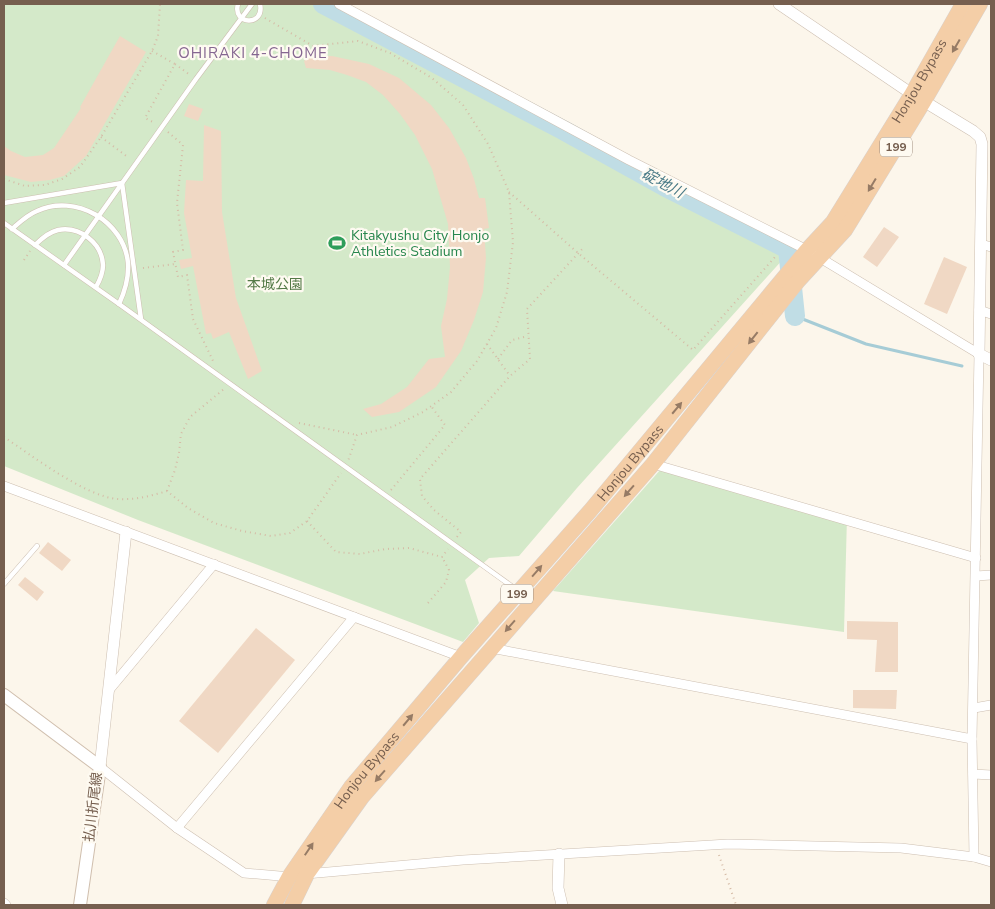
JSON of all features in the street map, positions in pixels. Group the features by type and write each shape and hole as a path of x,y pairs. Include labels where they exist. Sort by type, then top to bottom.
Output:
{"highway":[{"name":"Honjou Bypass","path":"918,98 963,4"},
{"name":"Honjou Bypass","path":"292,905 307,874 362,797 490,648 653,464 778,296 798,281 833,222 980,4"},
{"name":"Honjou Bypass","path":"274,905 290,877 351,787 461,657 813,254"}],"main road":[{"name":"払川折尾線","path":"4,695 100,767 80,905"}],"street":[{"path":"339,4 620,155 813,254 991,360"},
{"path":"779,4 918,98 973,131 980,137 982,144 986,246 979,310 980,354 972,739 974,857"},
{"path":"979,310 991,314"},
{"path":"653,464 976,558"},
{"path":"4,486 461,657"},
{"path":"126,532 100,767 177,828 244,873 290,877 463,860 716,845 901,848 974,857 991,862"},
{"path":"109,690 214,564"},
{"path":"976,576 991,575"},
{"path":"177,828 354,617"},
{"path":"490,648 972,739"},
{"path":"974,708 991,705"},
{"path":"973,774 991,775"},
{"path":"559,854 558,888 562,905"}],"lane":[{"path":"238,4 238,14 248,21 254,20 259,15 260,4"},
{"path":"64,265 196,79 252,4"},
{"path":"4,203 122,183"},
{"path":"122,183 141,319"},
{"path":"12,229 24,218 38,210 53,206 69,205 84,208 99,216 110,225 118,236 126,256 128,277 125,291 119,304"},
{"path":"4,223 520,591"},
{"path":"35,244 45,235 58,230 72,230 85,235 94,243 102,259 101,276 96,287"},
{"path":"4,584 37,546"}],"path":[{"path":"4,179 26,186 45,185 62,179 80,167 101,137 152,51 158,36 160,4"},
{"path":"259,15 313,46 358,40 390,53 432,78 463,106 488,144 509,192 513,242 507,292 496,328 477,362 451,392 423,412 392,427 358,435 280,420"},
{"path":"152,51 196,79"},
{"path":"175,64 145,118 162,127 183,145 177,203 183,250 173,252 178,277 187,275 193,319 221,376"},
{"path":"101,137 136,163"},
{"path":"509,192 578,254 693,350 775,257"},
{"path":"24,260 35,244"},
{"path":"442,557 461,532 434,510 422,496 420,479 510,376 530,359 527,309 584,247"},
{"path":"134,270 175,264"},
{"path":"498,359 512,340 529,336"},
{"path":"487,344 510,376"},
{"path":"167,491 175,470 181,434 190,417 230,384"},
{"path":"386,496 445,426 431,406"},
{"path":"167,491 188,508 214,523 242,531 271,536 290,533 307,522 346,467 358,435"},
{"path":"4,437 85,489 116,499 142,499 167,491"},
{"path":"307,522 336,552 360,554 409,548 442,557 449,570 446,582 428,603"},
{"path":"716,845 736,905"}],"green space":[{"name":"本城公園","path":"4,4 318,4 782,250 785,257 577,488 519,556 489,558 465,580 479,623 463,642 138,520 4,466"},
{"path":"661,469 847,516 844,632 553,591"}],"building":[{"path":"120,36 146,52 86,156 64,176 50,180 31,182 4,175 4,146 25,157 43,155 54,148 81,108"},
{"path":"332,56 369,64 399,78 431,105 449,128 466,158 479,198 485,198 489,228 484,229 486,258 483,292 461,351 436,387 399,412 372,417 363,409 381,404 407,387 429,359 445,357 441,326 447,299 450,267 448,224 432,169 415,135 383,95 366,82 347,75 330,70 306,68 304,61 309,57"},
{"path":"189,104 203,109 198,121 184,116"},
{"path":"204,125 221,131 222,212 236,298 262,371 248,379 229,332 213,339 211,333 206,334 193,266 181,269 179,260 192,258 184,213 186,180 203,181"},
{"path":"884,227 899,237 877,267 863,257"},
{"path":"944,257 967,267 947,314 924,304"},
{"path":"48,542 71,560 62,571 39,553"},
{"path":"25,577 44,592 37,601 18,585"},
{"path":"847,621 898,622 898,672 875,672 877,640 847,639"},
{"path":"256,628 295,660 218,753 179,721"},
{"path":"853,690 897,690 896,709 853,708"}],"waterway":[{"name":"碇地川","path":"323,4 563,130 664,186 788,249 795,316"},
{"name":"碇地川","path":"795,316 866,344 962,366"}],"place":[{"name":"Kitakyushu City Honjo Athletics Stadium","path":"337,243"}],"district":[{"name":"OHIRAKI 4-CHOME","path":"253,53"}]}
